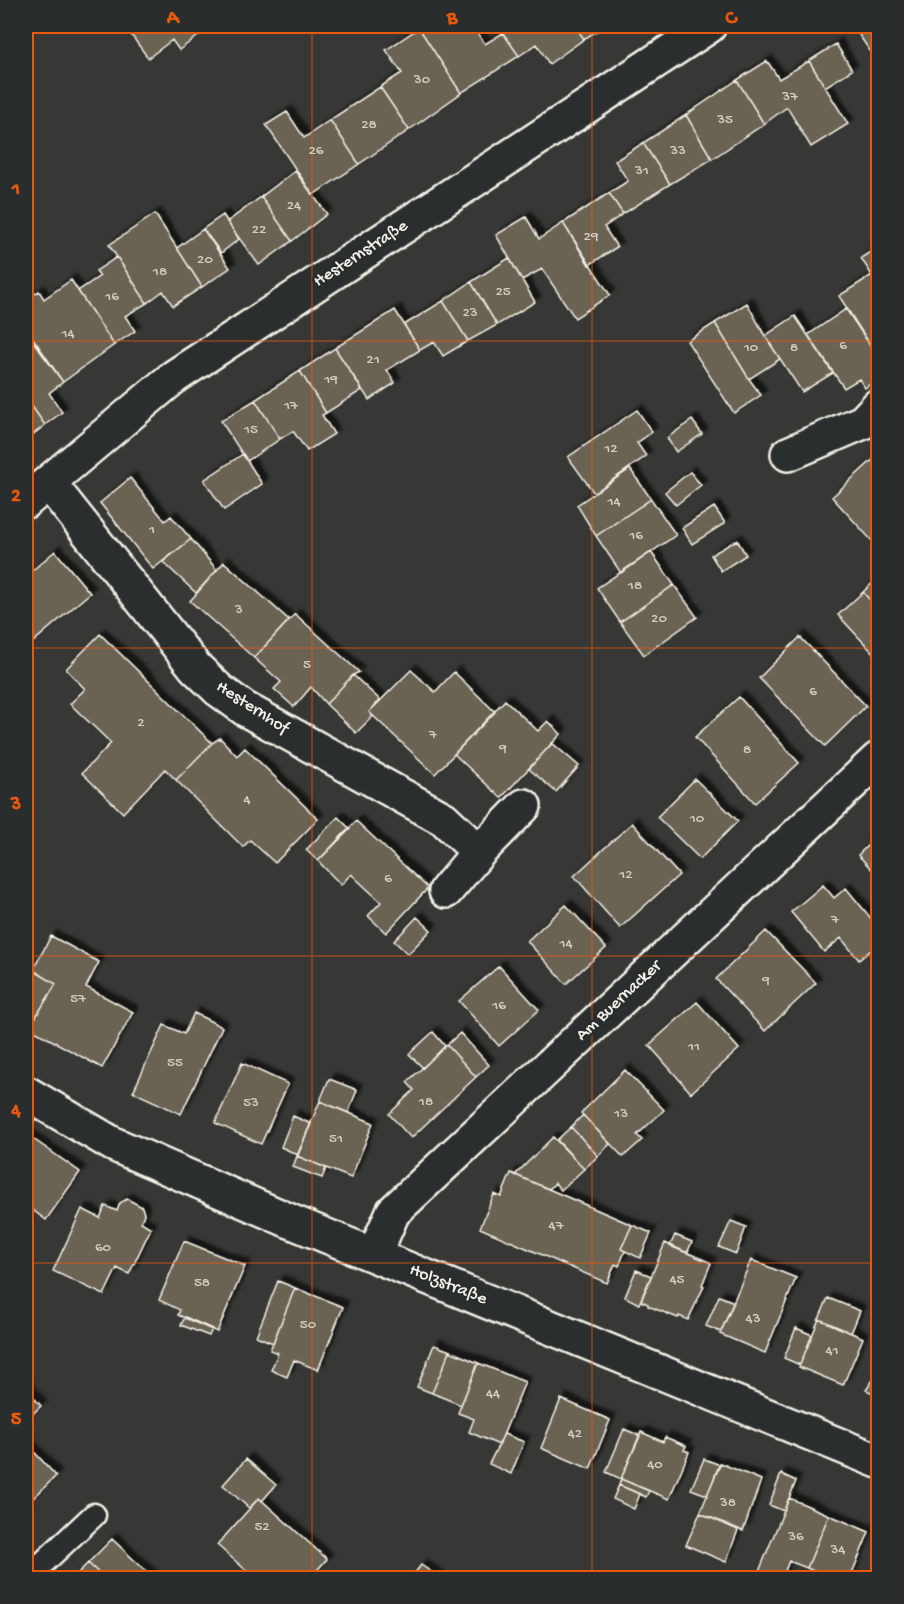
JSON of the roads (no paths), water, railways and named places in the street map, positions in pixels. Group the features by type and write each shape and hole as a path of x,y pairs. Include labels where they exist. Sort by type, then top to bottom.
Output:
{"street":[{"name":"Hesternstraße","path":"37,492 174,376 709,26"},
{"path":"788,454 863,422 879,406"},
{"name":"Hesternhof","path":"37,492 195,667 219,690 245,709 444,819 479,852"},
{"name":"Am Buernacker","path":"374,1255 393,1212 879,759"},
{"path":"446,891 479,852 524,806"},
{"name":"Holzstraße","path":"26,1093 112,1144 290,1221 879,1461"}],"lane":[{"path":"27,1578 94,1515"}]}
